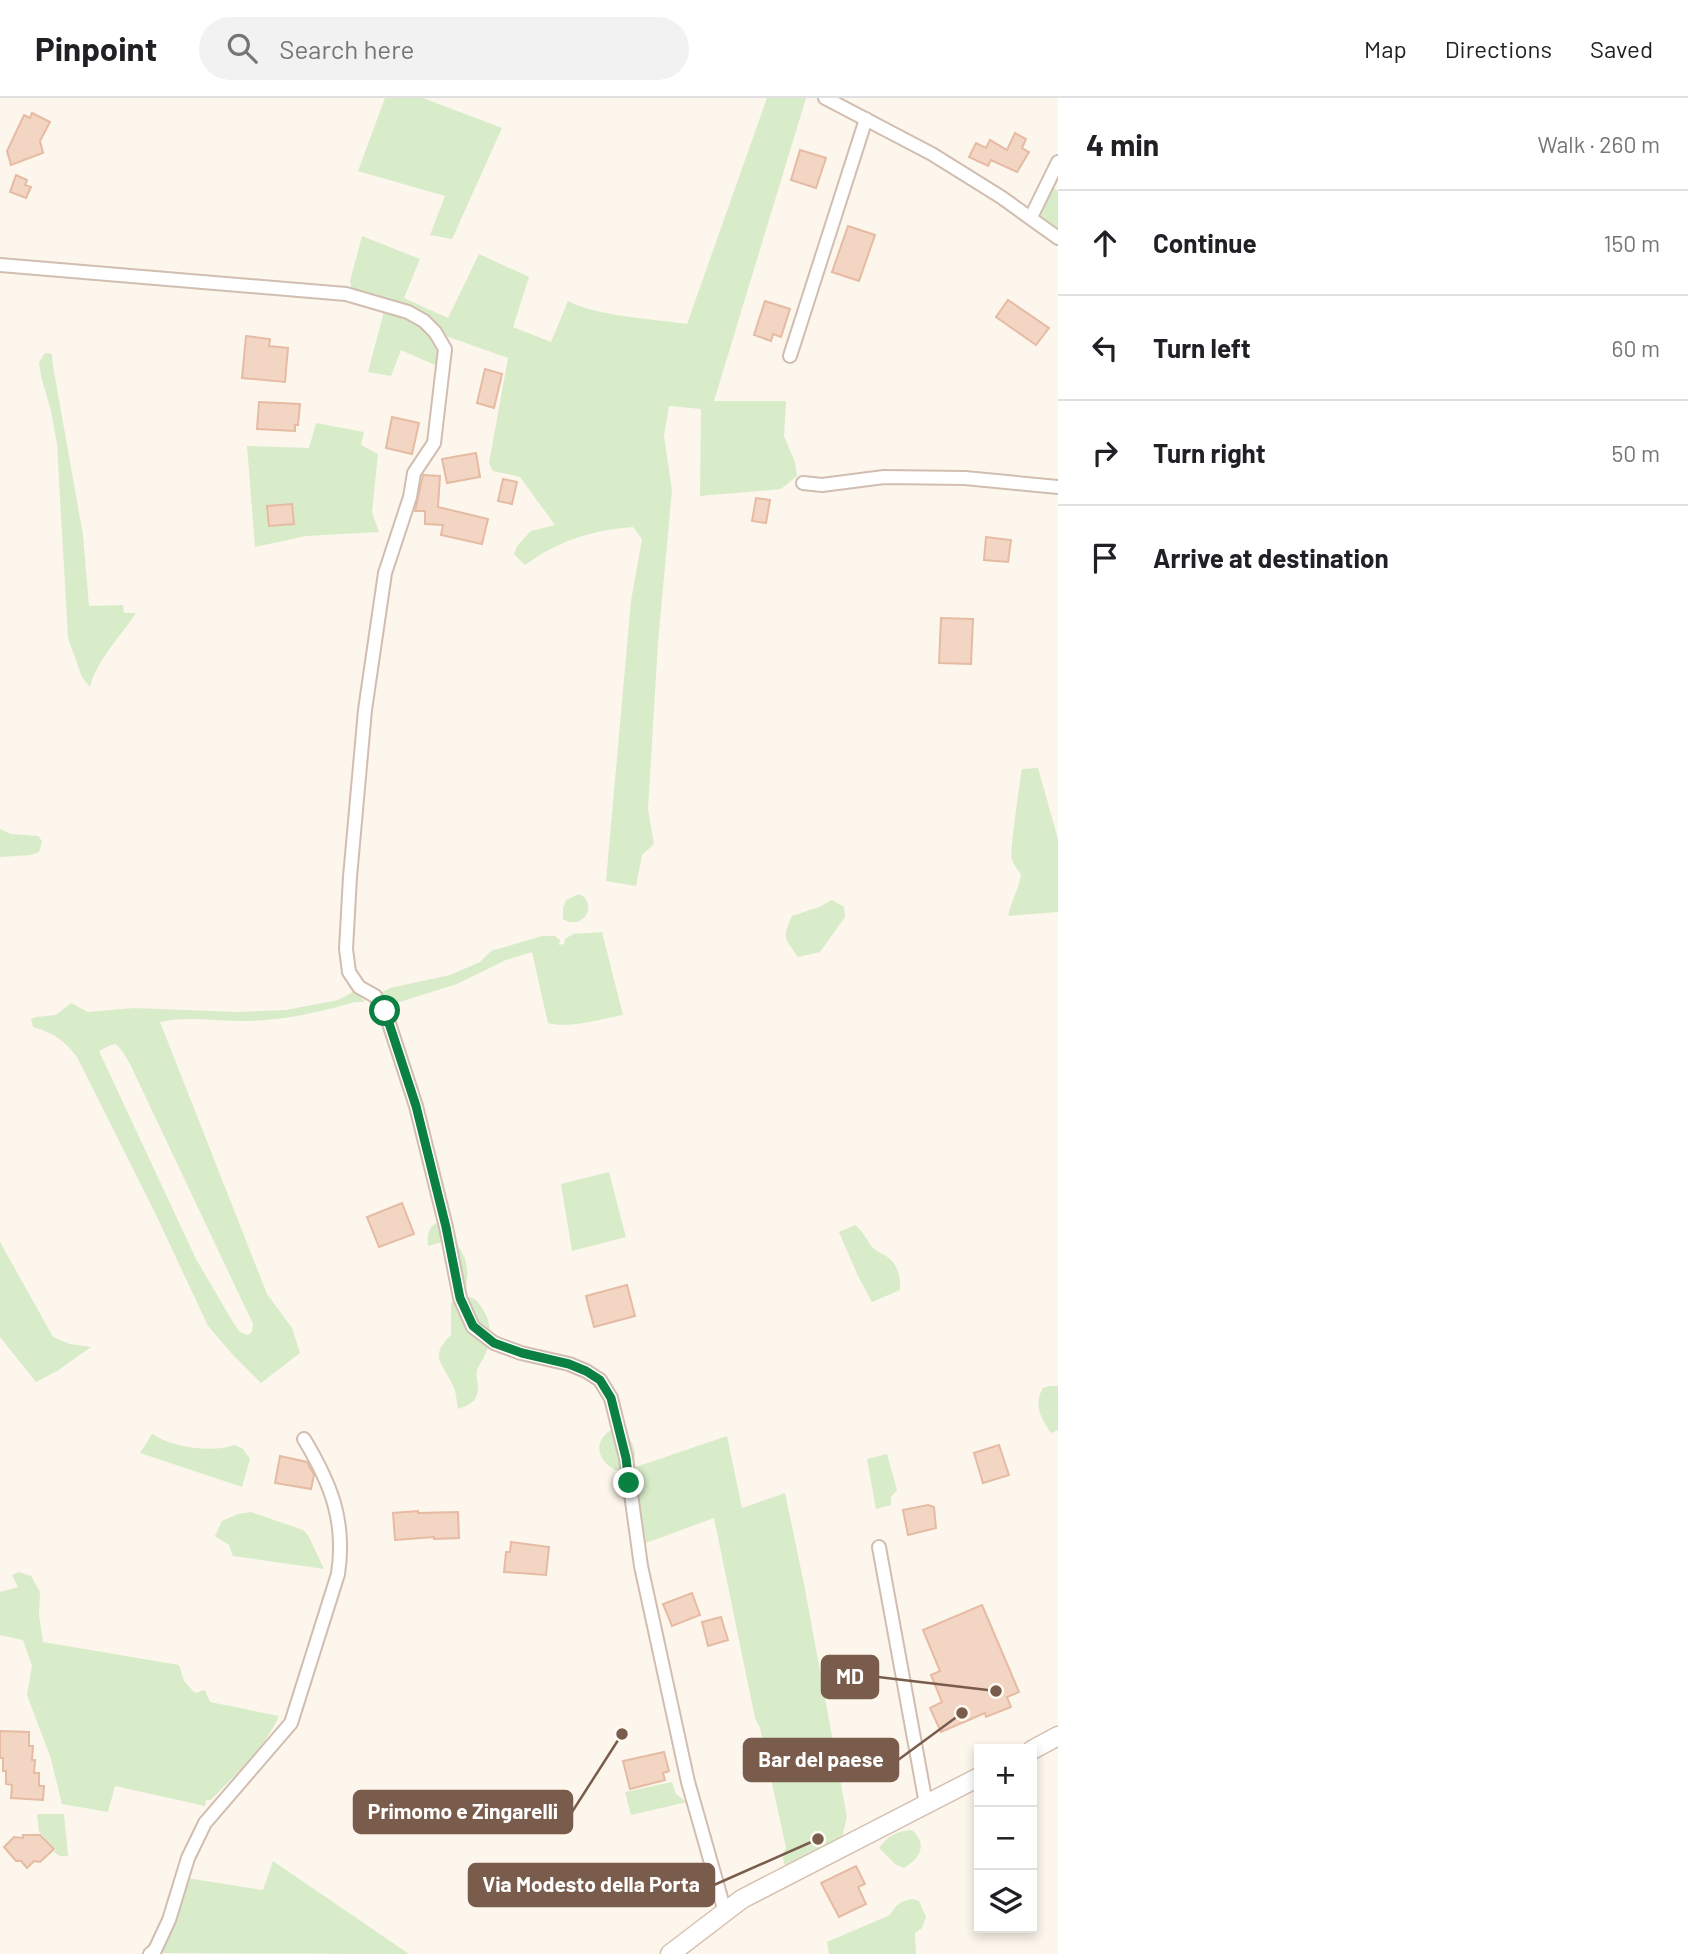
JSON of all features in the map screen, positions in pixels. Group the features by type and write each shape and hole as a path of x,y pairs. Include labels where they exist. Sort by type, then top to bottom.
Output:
{"main road":[{"path":"1037,1747 1058,1736"},
{"path":"670,1954 742,1899 974,1780"}],"street":[{"path":"825,98 932,154 1031,217 1058,238"},
{"path":"790,356 866,120"},
{"path":"1031,217 1058,162"},
{"path":"0,265 346,294 408,312 424,321 445,349 434,443 414,473 410,497 385,573 365,710 351,863 345,949 349,972 359,987 376,996 385,1011 416,1106 446,1227 460,1298 473,1326 494,1343 586,1371 600,1380 611,1398 626,1458 641,1566 688,1782 724,1912"},
{"path":"803,483 822,485 884,477 965,478 1058,486"},
{"path":"150,1954 155,1950 169,1920 188,1858 205,1823 291,1723 338,1574 342,1551 339,1518 319,1463 304,1439"},
{"path":"879,1547 926,1804"}],"green space":[{"path":"385,98 423,98 502,128 452,239 430,235 445,196 358,171"},
{"path":"767,98 806,98 714,401 786,401 784,436 795,462 797,476 781,489 700,496 701,409 669,406 664,436 672,490 658,643 648,809 654,844 642,855 636,886 606,881 631,601 642,539 633,527 603,531 563,543 525,565 514,554 517,546 531,531 555,525 520,477 493,471 489,463 508,358 446,336 436,323 428,318 352,291 350,281 362,236 420,259 404,298 448,318 479,254 529,277 513,327 551,342 568,301 609,314 687,324"},
{"path":"1052,187 1058,191 1058,233 1041,221 1043,204"},
{"path":"384,311 406,318 424,328 435,343 437,366 401,350 391,376 368,372"},
{"path":"45,353 52,354 83,535 89,606 123,605 124,613 136,613 103,658 90,687 82,677 68,638 57,444 39,362"},
{"path":"316,423 364,432 361,445 378,454 372,512 379,532 306,536 255,547 247,446 309,448"},
{"path":"1038,768 1058,839 1058,912 1008,916 1021,875 1011,855 1022,769"},
{"path":"0,829 11,834 38,836 42,841 39,852 0,857"},
{"path":"579,894 588,904 586,915 577,922 563,919 566,900"},
{"path":"832,900 844,907 845,917 820,952 798,957 786,938 792,916"},
{"path":"602,932 623,1015 575,1024 548,1023 532,952 506,960 457,984 387,1006 380,993 390,988 450,975 480,962 491,951 542,936 555,936 560,940 559,945 564,944 565,939 573,934"},
{"path":"355,991 365,1002 271,1020 191,1019 160,1022 267,1294 292,1328 300,1353 261,1383 208,1326 77,1057 58,1038 33,1027 31,1019 56,1015 71,1003 88,1012 134,1008 238,1012 286,1010 338,1000","holes":["116,1044 123,1052 253,1324 252,1332 248,1335 240,1332 234,1324 196,1259 99,1051"]},
{"path":"609,1172 626,1237 572,1251 561,1184"},
{"path":"438,1222 461,1250 467,1273 465,1297 473,1298 480,1305 488,1319 490,1331 487,1349 477,1370 478,1387 475,1399 458,1409 454,1389 439,1355 440,1349 451,1335 451,1303 457,1299 442,1242 428,1246 429,1232"},
{"path":"855,1225 872,1247 896,1267 900,1290 872,1302 839,1232"},
{"path":"0,1242 53,1337 70,1344 91,1347 36,1382 0,1337"},
{"path":"1058,1386 1058,1430 1051,1433 1038,1406 1043,1388"},
{"path":"618,1427 633,1445 633,1468 727,1436 742,1508 785,1493 847,1817 842,1837 785,1866 782,1855 786,1848 760,1728 755,1718 714,1518 643,1544 626,1473 609,1466 600,1453 602,1438"},
{"path":"152,1434 171,1443 193,1448 215,1449 235,1445 243,1449 250,1459 242,1487 140,1453"},
{"path":"887,1454 897,1490 891,1497 891,1505 876,1509 867,1459"},
{"path":"251,1512 303,1530 324,1569 233,1556 229,1545 215,1536 222,1521"},
{"path":"19,1572 31,1576 40,1592 39,1615 43,1642 179,1665 184,1681 195,1693 205,1690 210,1702 279,1716 257,1750 211,1800 206,1800 205,1806 115,1786 108,1812 62,1804 51,1759 27,1695 32,1666 23,1640 0,1635 0,1592 18,1587 12,1575"},
{"path":"672,1782 676,1794 687,1802 631,1815 625,1792"},
{"path":"37,1814 64,1814 68,1856 60,1856 54,1852 56,1849 39,1832"},
{"path":"912,1830 920,1841 920,1851 904,1868 896,1865 879,1848 893,1835"},
{"path":"273,1861 409,1954 153,1953 169,1935 187,1878 263,1890"},
{"path":"912,1899 919,1901 926,1917 922,1928 915,1933 916,1954 829,1954 827,1942 890,1915 899,1904"}],"building":[{"path":"32,113 50,122 40,141 43,153 11,165 7,151 24,115 30,118"},
{"path":"1015,133 1026,139 1022,148 1029,152 1017,172 991,160 988,166 969,157 976,143 986,148 990,140 1007,150"},
{"path":"800,150 826,158 816,188 791,180"},
{"path":"16,175 27,180 25,185 31,187 26,198 10,192"},
{"path":"848,226 875,235 859,281 832,272"},
{"path":"1008,300 1049,328 1036,345 996,317"},
{"path":"765,301 790,309 781,337 773,334 771,341 754,335"},
{"path":"246,336 270,339 269,346 288,348 285,382 242,378"},
{"path":"485,369 502,374 494,408 477,403"},
{"path":"259,402 300,404 295,431 257,429"},
{"path":"392,417 419,423 412,454 386,448"},
{"path":"476,453 480,477 447,483 442,459"},
{"path":"423,475 440,476 438,507 488,519 482,544 441,535 443,525 425,524 425,511 415,511"},
{"path":"503,479 517,482 512,504 498,501"},
{"path":"756,498 770,500 766,523 752,521"},
{"path":"292,504 294,524 269,526 267,506"},
{"path":"986,537 1011,540 1008,562 984,560"},
{"path":"941,618 973,619 971,664 939,663"},
{"path":"402,1203 414,1234 379,1247 367,1217"},
{"path":"627,1285 635,1316 594,1327 586,1296"},
{"path":"999,1445 1009,1475 983,1483 974,1453"},
{"path":"280,1456 307,1462 314,1475 311,1489 275,1483"},
{"path":"928,1505 934,1507 936,1528 908,1535 903,1510"},
{"path":"458,1512 459,1538 395,1540 393,1513"},
{"path":"511,1542 549,1547 546,1575 504,1572 506,1552 510,1552"},
{"path":"692,1593 700,1615 672,1626 663,1604"},
{"path":"982,1605 1019,1692 1007,1697 1011,1707 986,1717 985,1713 941,1732 930,1708 942,1702 931,1675 940,1671 923,1630"},
{"path":"721,1617 728,1640 708,1646 702,1622"},
{"path":"0,1731 29,1732 29,1746 33,1746 32,1760 35,1760 34,1773 39,1773 39,1786 44,1786 43,1800 11,1798 12,1785 6,1784 3,1758 0,1758"},
{"path":"664,1752 669,1771 663,1773 665,1780 630,1789 623,1761"},
{"path":"23,1835 40,1835 54,1849 40,1862 34,1861 27,1868 21,1861 16,1861 4,1847 14,1837 23,1838"},
{"path":"856,1866 865,1884 858,1887 866,1904 839,1917 821,1883"}],"place":[{"name":"MD","path":"996,1691"},
{"name":"Bar del paese","path":"962,1713"},
{"name":"Primomo e Zingarelli","path":"622,1734"},
{"name":"Via Modesto della Porta","path":"818,1839"}],"route":[{"path":"385,1011 416,1106 446,1227 460,1298 473,1326 494,1343 569,1364 600,1380 611,1398 626,1458 629,1483"}]}
